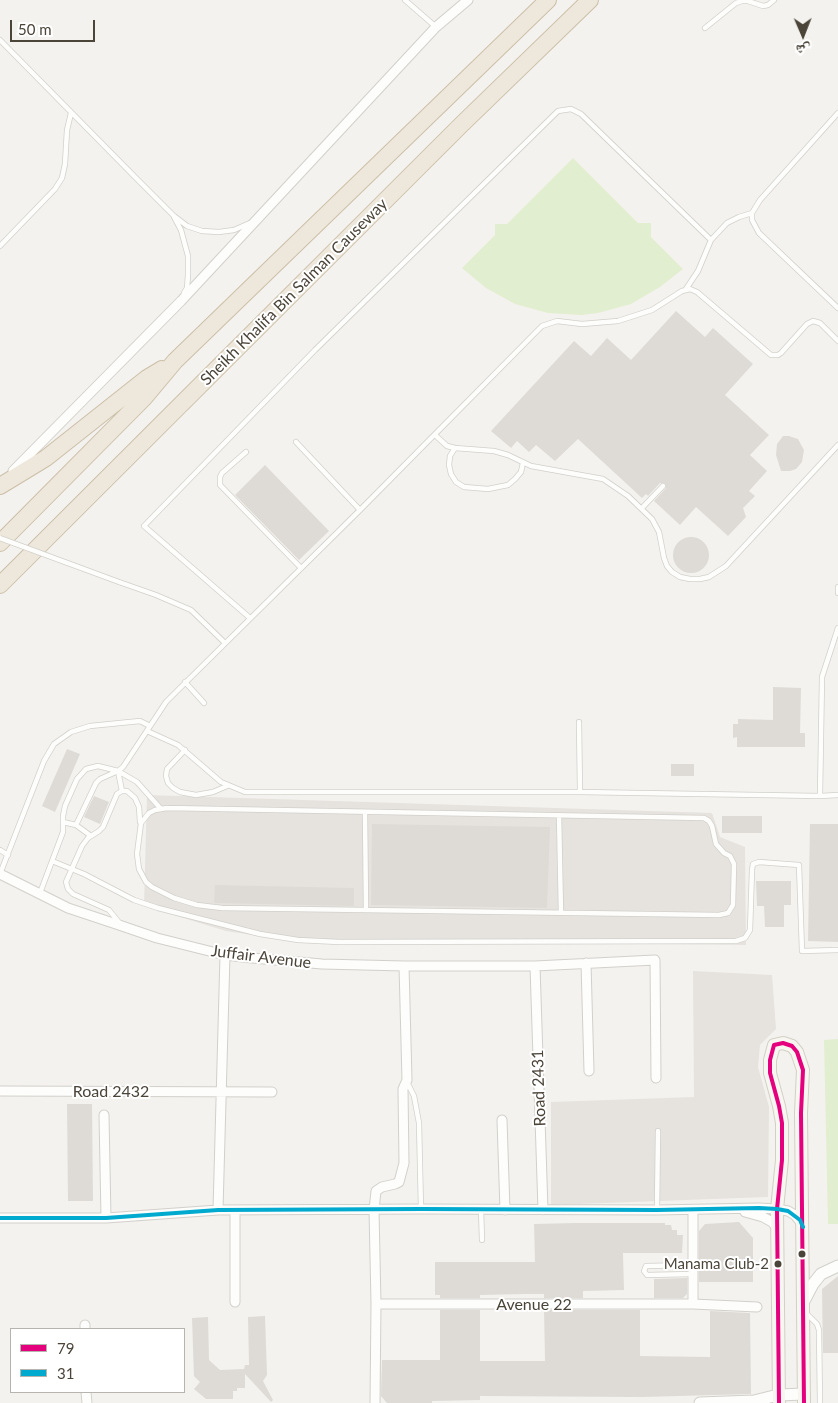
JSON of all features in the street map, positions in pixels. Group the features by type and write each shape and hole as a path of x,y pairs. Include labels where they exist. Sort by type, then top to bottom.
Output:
{"highway":[{"name":"Sheikh Khalifa Bin Salman Causeway","path":"0,543 144,398 175,361 548,0"},
{"name":"Sheikh Khalifa Bin Salman Causeway","path":"0,585 461,125 590,0"},
{"path":"0,485 46,458 147,378 175,361"}],"main road":[{"path":"779,1399 777,1209 782,1160 782,1123 770,1073 770,1060 774,1045 783,1043 792,1046 797,1052 803,1070 801,1113 804,1399"}],"street":[{"path":"0,485 181,301 436,28 468,0"},
{"name":"Juffair Avenue","path":"0,874 68,908 157,938 225,955 298,963 404,966 535,966 655,960 656,1078"},
{"path":"218,1210 225,955"},
{"path":"586,963 589,1071"},
{"path":"375,1403 376,1304 374,1210 376,1191 379,1188 395,1184 401,1178 404,1163 403,1089 407,1080 404,966"},
{"name":"Road 2431","path":"535,966 543,1210"},
{"name":"Road 2432","path":"0,1091 272,1092"},
{"path":"104,1115 106,1218"},
{"path":"502,1120 505,1210"},
{"path":"0,1218 106,1218 218,1210 777,1209 795,1215 803,1226"},
{"path":"235,1210 235,1302"},
{"path":"693,1210 693,1304"},
{"path":"737,1210 763,1217 772,1222 778,1229"},
{"path":"803,1307 813,1284 821,1274 838,1266"},
{"name":"Avenue 22","path":"376,1304 693,1304 757,1307"},
{"path":"700,1403 804,1399"}],"lane":[{"path":"405,0 436,28"},
{"path":"705,28 742,0 763,6 768,5 774,0"},
{"path":"0,40 174,216 187,226 202,231 219,232 234,230 256,221"},
{"path":"250,618 144,526 315,350 558,110 571,109 582,114 711,240"},
{"path":"0,246 55,190 62,178 65,164 67,130 71,113"},
{"path":"838,113 760,200 752,213 754,227 759,233 838,308"},
{"path":"76,825 96,783 123,767 166,702 547,323 556,321 582,324 618,321 652,310 686,289 698,271 711,240 727,223 739,216 752,213"},
{"path":"174,216 181,230 188,256 187,288 181,301"},
{"path":"686,289 694,290 770,355 774,356 781,353 807,324 813,321 820,324 838,341"},
{"path":"435,436 447,446 454,448 494,451 508,455 523,463 603,479 616,486 652,519 660,532 667,566 680,577 690,579 709,577 726,566 838,445"},
{"path":"296,442 360,510"},
{"path":"454,448 450,456 451,474 456,482 464,486 488,489 508,485 520,472 523,463"},
{"path":"246,452 222,473 220,485 301,568"},
{"path":"642,508 663,486"},
{"path":"0,538 156,595 191,610 225,643"},
{"path":"838,587 838,593"},
{"path":"820,796 822,677 838,628"},
{"path":"185,682 204,703"},
{"path":"0,874 44,761 54,744 71,732 90,726 140,721 148,729 185,750 215,778 227,786 254,793 580,792 838,795"},
{"path":"579,722 580,792"},
{"path":"185,750 167,769 168,783 173,788 180,792 196,795 213,792 227,786"},
{"path":"39,894 62,837 65,806 80,774 92,766 118,771 136,782 161,808"},
{"path":"118,771 122,791 127,791 136,798 139,807 138,854 139,869 142,876 152,887 174,898 197,905 222,908 724,915 728,913 733,905 734,869 732,860 716,844 712,826 704,818 161,808 149,813 140,823"},
{"name":"Juffair Avenue","path":"122,791 117,794 103,827 82,846 66,882 68,889 73,894 109,910 122,926"},
{"path":"365,812 366,910"},
{"path":"559,815 561,913"},
{"path":"63,822 76,825 91,836"},
{"path":"0,850 8,855"},
{"path":"52,861 146,905 260,934 288,939 339,942 741,940 745,938 750,930 752,870 754,864 758,862 799,865 802,951 838,950"},
{"path":"407,1080 414,1096 419,1123 421,1209"},
{"path":"658,1131 658,1210"},
{"path":"481,1209 482,1240"},
{"path":"646,1266 693,1270 647,1275 644,1271 646,1266"},
{"path":"803,1307 819,1330 820,1403"},
{"path":"804,1373 819,1374"}],"green space":[{"path":"573,158 638,223 651,223 651,237 683,269 660,287 631,304 598,313 582,315 548,313 515,304 486,288 462,268 495,235 495,224 507,224"},
{"path":"838,1039 838,1224 828,1224 824,1040"}],"shaded area":[{"path":"147,795 712,813 720,837 745,847 746,945 286,940 226,931 144,906"},
{"path":"693,971 772,975 776,1029 760,1045 758,1067 769,1107 768,1197 551,1205 551,1102 694,1097"}],"building":[{"path":"676,311 705,337 713,328 753,364 725,395 769,435 750,455 767,471 749,491 755,496 743,508 746,517 728,536 696,507 680,525 654,501 666,488 665,483 660,483 648,496 646,494 642,498 578,439 555,461 536,445 529,452 517,441 511,448 491,431 574,341 591,356 607,338 631,360"},
{"path":"783,436 798,439 804,450 802,462 796,469 790,471 781,471 776,455 777,444"},
{"path":"265,465 329,531 299,560 235,495"},
{"path":"691,537 698,538 704,542 708,548 708,562 704,568 698,572 691,573 684,572 678,568 674,562 673,555 674,548 678,542 684,538"},
{"path":"773,687 801,688 800,733 805,733 805,747 737,747 737,737 733,738 733,724 738,724 738,719 773,720"},
{"path":"67,749 80,754 55,812 42,806"},
{"path":"671,764 694,764 694,776 671,776"},
{"path":"94,796 109,802 100,824 84,817"},
{"path":"722,816 762,816 762,833 722,833"},
{"path":"372,824 550,827 547,908 371,905"},
{"path":"810,824 838,824 838,942 808,941"},
{"path":"756,881 791,881 791,905 784,905 784,927 765,927 764,906 757,906"},
{"path":"215,885 354,888 354,906 214,903"},
{"path":"67,1104 92,1104 93,1201 68,1201"},
{"path":"739,1222 753,1238 753,1282 699,1282 699,1231 705,1224"},
{"path":"665,1223 665,1225 671,1225 672,1230 677,1230 677,1235 683,1235 682,1253 623,1253 624,1290 583,1291 583,1298 544,1298 544,1294 480,1295 480,1298 440,1298 440,1295 435,1295 435,1262 535,1262 534,1224"},
{"path":"838,1276 838,1353 823,1353 822,1289"},
{"path":"687,1278 687,1294 683,1298 654,1298 654,1279"},
{"path":"440,1310 480,1310 480,1361 545,1361 544,1310 640,1310 640,1356 710,1357 710,1311 750,1313 751,1394 642,1397 480,1396 480,1400 387,1403 381,1396 382,1360 440,1360"},
{"path":"265,1316 267,1375 263,1381 273,1400 271,1402 245,1374 245,1388 237,1388 237,1391 233,1391 233,1399 206,1399 194,1389 200,1382 194,1376 192,1318 208,1317 209,1360 220,1370 244,1369 245,1365 249,1365 248,1317"}],"transit line":[{"name":"79","path":"779,1403 777,1209 782,1160 782,1123 770,1073 770,1060 774,1045 783,1043 792,1046 797,1052 803,1070 801,1113 804,1403"},
{"name":"31","path":"0,1218 106,1218 218,1210 657,1210 759,1208 788,1211 800,1220 803,1227"}],"place":[{"name":"Manama Club-2","path":"778,1264"}]}
